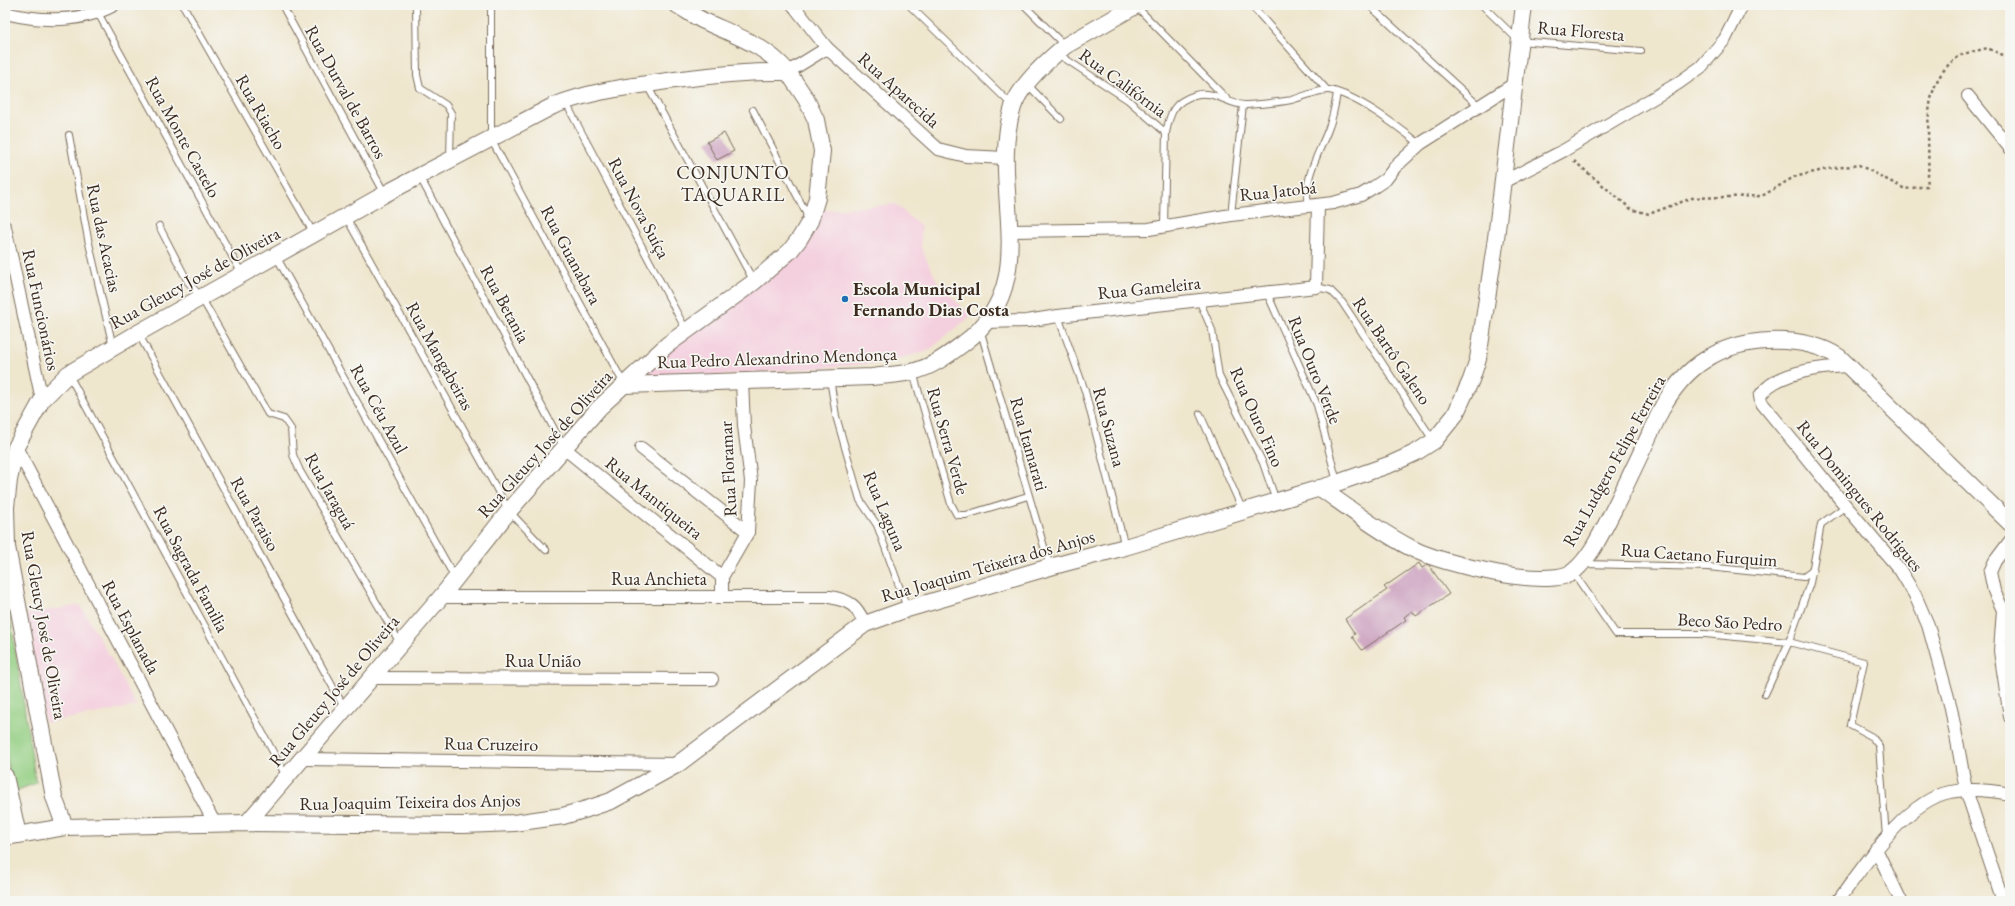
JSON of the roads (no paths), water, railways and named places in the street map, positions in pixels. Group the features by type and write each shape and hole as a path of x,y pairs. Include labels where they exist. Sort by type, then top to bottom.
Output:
{"street":[{"path":"5,13 24,18 49,20 77,18 98,14 114,5"},
{"name":"Rua Gleucy José de Oliveira","path":"247,823 346,710 400,643 441,597 509,511 599,408 666,345 754,282 790,251 810,221 820,182 822,151 821,138 816,120 806,99 788,72 777,59 764,49 737,35 703,21 677,5"},
{"name":"Rua Aparecida","path":"793,5 827,48 938,149 966,156 1005,158"},
{"name":"Rua Pedro Alexandrino Mendonça","path":"624,385 872,377 913,372 941,360 983,325 1003,292 1008,278 1010,260 1005,158 1006,139 1013,106 1027,84 1061,49 1136,5"},
{"name":"Rua Joaquim Teixeira dos Anjos","path":"12,836 65,827 247,823 463,825 514,823 563,816 611,801 678,764 865,624 907,609 1050,567 1125,547 1337,483 1391,464 1434,441 1455,415 1471,380 1478,359 1503,182 1524,5"},
{"path":"1503,182 1563,151 1677,84 1701,67 1725,39 1742,5"},
{"path":"788,72 827,48"},
{"name":"Rua Gleucy José de Oliveira","path":"65,827 54,797 8,547 6,507 9,480 16,447 42,400 68,374 138,332 419,175 553,106 565,101 613,89 722,73 751,71 788,72"},
{"name":"Rua Jatobá","path":"1009,231 1149,229 1231,214 1313,205 1361,195 1386,179 1395,167 1420,144 1514,84"},
{"path":"1968,96 2010,148"},
{"path":"1313,205 1316,287"},
{"name":"Rua Funcionários","path":"5,227 42,400"},
{"name":"Rua Gameleira","path":"983,325 1316,287"},
{"name":"Rua Ludgero Felipe Ferreira","path":"1320,488 1383,532 1415,550 1446,560 1523,578 1544,580 1561,577 1577,568 1599,538 1664,404 1676,385 1704,360 1717,353 1734,347 1773,341 1797,341 1826,349 1849,366 2010,523"},
{"name":"Rua Domingues Rodrigues","path":"1849,366 1831,366 1782,378 1765,387 1760,396 1761,402 1900,570 1915,595 1928,625 1951,708 1966,790 2003,901"},
{"name":"Rua Floramar","path":"722,577 748,532 751,481 744,426 742,381"},
{"name":"Rua Esplanada","path":"16,447 215,824"},
{"name":"Rua Mantiqueira","path":"564,448 722,577"},
{"path":"641,448 748,532"},
{"path":"2010,541 1995,561 1990,572 1994,591 2003,610 2000,651 2010,717"},
{"path":"722,577 722,596"},
{"name":"Rua Anchieta","path":"441,597 830,597 842,599 853,604 858,609 865,624"},
{"name":"Rua União","path":"373,678 712,679"},
{"name":"Rua Cruzeiro","path":"303,759 678,764"},
{"path":"5,776 12,836"},
{"path":"1838,901 1876,849 1901,823 1928,800 1948,792 1966,790 1990,790 2010,794"},
{"path":"1876,849 1901,901"}],"lane":[{"name":"Rua Riacho","path":"183,5 314,234"},
{"name":"Rua Durval de Barros","path":"282,5 385,194"},
{"path":"416,5 417,75 420,88 446,105 451,113 450,160"},
{"path":"491,5 491,139"},
{"path":"909,5 1013,106"},
{"name":"Rua Califórnia","path":"1024,5 1061,49 1128,100 1166,133"},
{"path":"1136,5 1226,99"},
{"path":"1251,5 1327,90 1337,93 1392,122 1420,144"},
{"path":"1370,5 1479,106"},
{"path":"1482,5 1519,41"},
{"name":"Rua Monte Castelo","path":"98,14 242,275"},
{"name":"Rua Floresta","path":"1519,41 1641,51"},
{"path":"647,84 754,282"},
{"path":"1027,84 1061,119"},
{"name":"Rua Califórnia","path":"1166,133 1170,112 1179,103 1195,95 1207,93 1243,105 1289,100 1327,90"},
{"path":"1313,205 1306,196 1309,177 1334,112 1337,93"},
{"name":"Rua Nova Suíça","path":"565,101 686,330"},
{"path":"1231,214 1243,105"},
{"path":"753,110 810,221"},
{"path":"1164,226 1166,133"},
{"name":"Rua das Acacias","path":"68,135 88,239 112,347"},
{"name":"Rua Guanabara","path":"491,139 624,385"},
{"name":"Rua Betania","path":"419,175 564,448"},
{"name":"Rua Mangabeiras","path":"345,216 509,511 546,550"},
{"name":"Rua Jaraguá","path":"159,226 188,282 201,297 268,414 284,419 291,429 293,454 300,471 400,643"},
{"name":"Rua Céu Azul","path":"276,256 455,578"},
{"name":"Rua Bartô Galeno","path":"1316,287 1330,290 1342,302 1434,441"},
{"name":"Rua Ouro Verde","path":"1267,293 1317,405 1337,483"},
{"name":"Rua Ouro Fino","path":"1199,300 1212,330 1219,376 1264,463 1276,501"},
{"name":"Rua Suzana","path":"1058,316 1085,391 1125,547"},
{"name":"Rua Itamarati","path":"983,325 1028,496 1050,567"},
{"name":"Rua Paraiso","path":"138,332 346,710"},
{"name":"Rua Serra Verde","path":"913,372 951,504 956,515 966,515 1028,496"},
{"name":"Rua Sagrada Familia","path":"68,374 287,778"},
{"name":"Rua Laguna","path":"829,378 836,416 860,500 877,524 907,609"},
{"path":"1200,414 1243,511"},
{"name":"Beco São Pedro","path":"1577,568 1616,634 1705,634 1789,642 1812,571 1822,524 1846,506"},
{"name":"Rua Caetano Furquim","path":"1577,568 1708,567 1804,578 1812,571"},
{"path":"1765,694 1789,642 1864,662 1850,725 1872,737 1879,746 1886,838"}],"place":[{"name":"Escola Municipal Fernando Dias Costa","path":"845,299"}],"district":[{"name":"CONJUNTO TAQUARIL","path":"733,183"}]}
